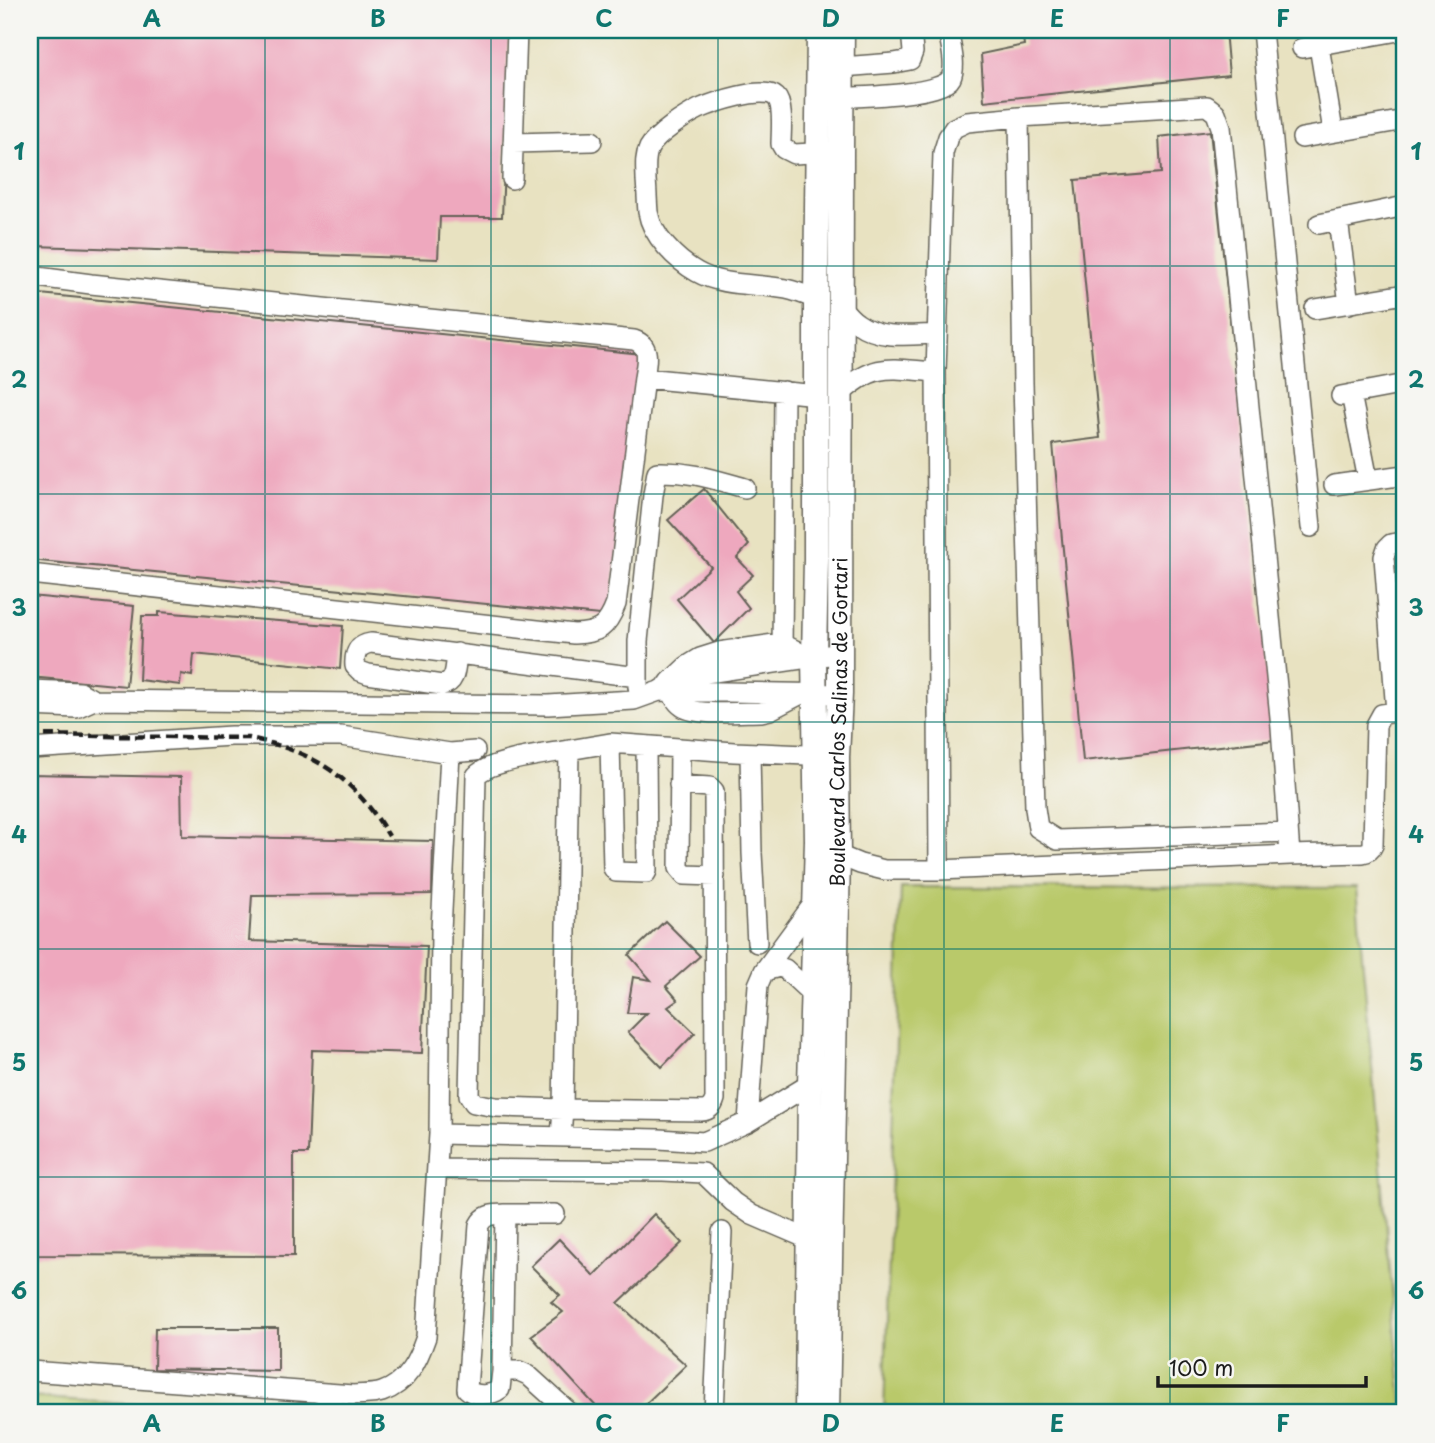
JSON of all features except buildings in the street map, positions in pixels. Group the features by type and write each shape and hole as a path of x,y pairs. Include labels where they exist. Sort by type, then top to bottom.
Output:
{"main road":[{"name":"Boulevard Carlos Salinas de Gortari","path":"807,1413 814,903 817,840 826,756 840,694 829,394 816,299 829,152 830,98 819,30"},
{"name":"Boulevard Carlos Salinas de Gortari","path":"830,98 842,67 842,30"},
{"name":"Boulevard Carlos Salinas de Gortari","path":"827,1413 838,855 826,756 808,694 829,394 841,307 829,152"}],"street":[{"path":"512,179 517,30"},
{"path":"842,67 910,60 913,52 911,30"},
{"path":"830,98 900,94 948,82 952,77 953,66 948,30"},
{"path":"1262,30 1311,527"},
{"path":"1333,131 1311,47 1404,30"},
{"path":"816,299 785,289 711,278 685,264 667,247 653,228 648,213 645,160 649,148 680,120 731,98 763,93 773,94 778,98 781,144 784,149 793,154 829,152"},
{"path":"939,870 936,372 943,153 948,137 954,128 967,122 1194,106 1207,106 1216,113 1221,127 1276,672 1290,855"},
{"path":"1019,117 1025,438 1035,808 1038,828 1057,840 1288,832"},
{"path":"1302,138 1405,120"},
{"path":"513,144 592,141"},
{"path":"1349,304 1329,222 1405,206"},
{"path":"30,276 634,340 645,347 646,356 616,604 610,619 601,629 587,634 30,574"},
{"path":"1315,309 1405,294"},
{"path":"841,307 855,322 869,331 887,335 937,334"},
{"path":"644,378 829,394 869,373 885,368 936,372"},
{"path":"1368,480 1346,395 1405,384"},
{"path":"782,652 784,391"},
{"path":"633,461 649,466 657,472 695,474 745,488"},
{"path":"638,699 638,641 657,472"},
{"path":"1334,485 1405,475"},
{"path":"838,855 884,870 939,870 1368,852 1373,845 1376,725 1382,714 1400,711 1384,557 1391,544 1405,542"},
{"path":"457,653 454,675 448,685 368,674 355,666 357,650 371,643 457,653 638,677"},
{"path":"667,688 687,666 700,658 719,652 782,652 810,657 839,653"},
{"path":"30,706 76,708 94,700 548,705 619,702 638,699 667,688 692,674 739,668 782,652"},
{"path":"739,668 740,693"},
{"path":"667,688 740,693 769,702 808,694 840,694"},
{"path":"667,688 680,705 694,711 761,712 769,702"},
{"path":"30,690 80,692 94,700"},
{"path":"30,749 231,736 341,736 450,753 475,751"},
{"path":"680,785 713,789 714,1104 702,1111 496,1107 474,1103 470,1094 470,1068 476,776 479,772 501,764 610,743 826,756"},
{"path":"610,743 613,868 620,873 647,871 646,746"},
{"path":"680,748 681,872 685,875 715,876"},
{"path":"561,1137 569,750"},
{"path":"30,1371 353,1395 380,1392 401,1382 418,1361 426,1337 438,1168 441,930 450,753"},
{"path":"750,753 757,943"},
{"path":"748,1122 758,985 764,971 814,903"},
{"path":"764,971 779,967 785,969 812,994"},
{"path":"439,1134 704,1142 748,1122 810,1084"},
{"path":"703,1173 704,1142"},
{"path":"438,1168 703,1173 751,1215 808,1239"},
{"path":"505,1214 500,1390 491,1395 471,1393 467,1389 479,1225 487,1215 505,1214 555,1214"},
{"path":"714,1413 722,1232"},
{"path":"502,1371 519,1371 527,1375 570,1413"}],"green space":[{"path":"901,887 1356,888 1403,1413 884,1413"},
{"path":"30,1397 252,1413 30,1413"}],"railway":[{"path":"30,735 249,738 273,744 294,751 331,770 361,798 389,836"}]}
